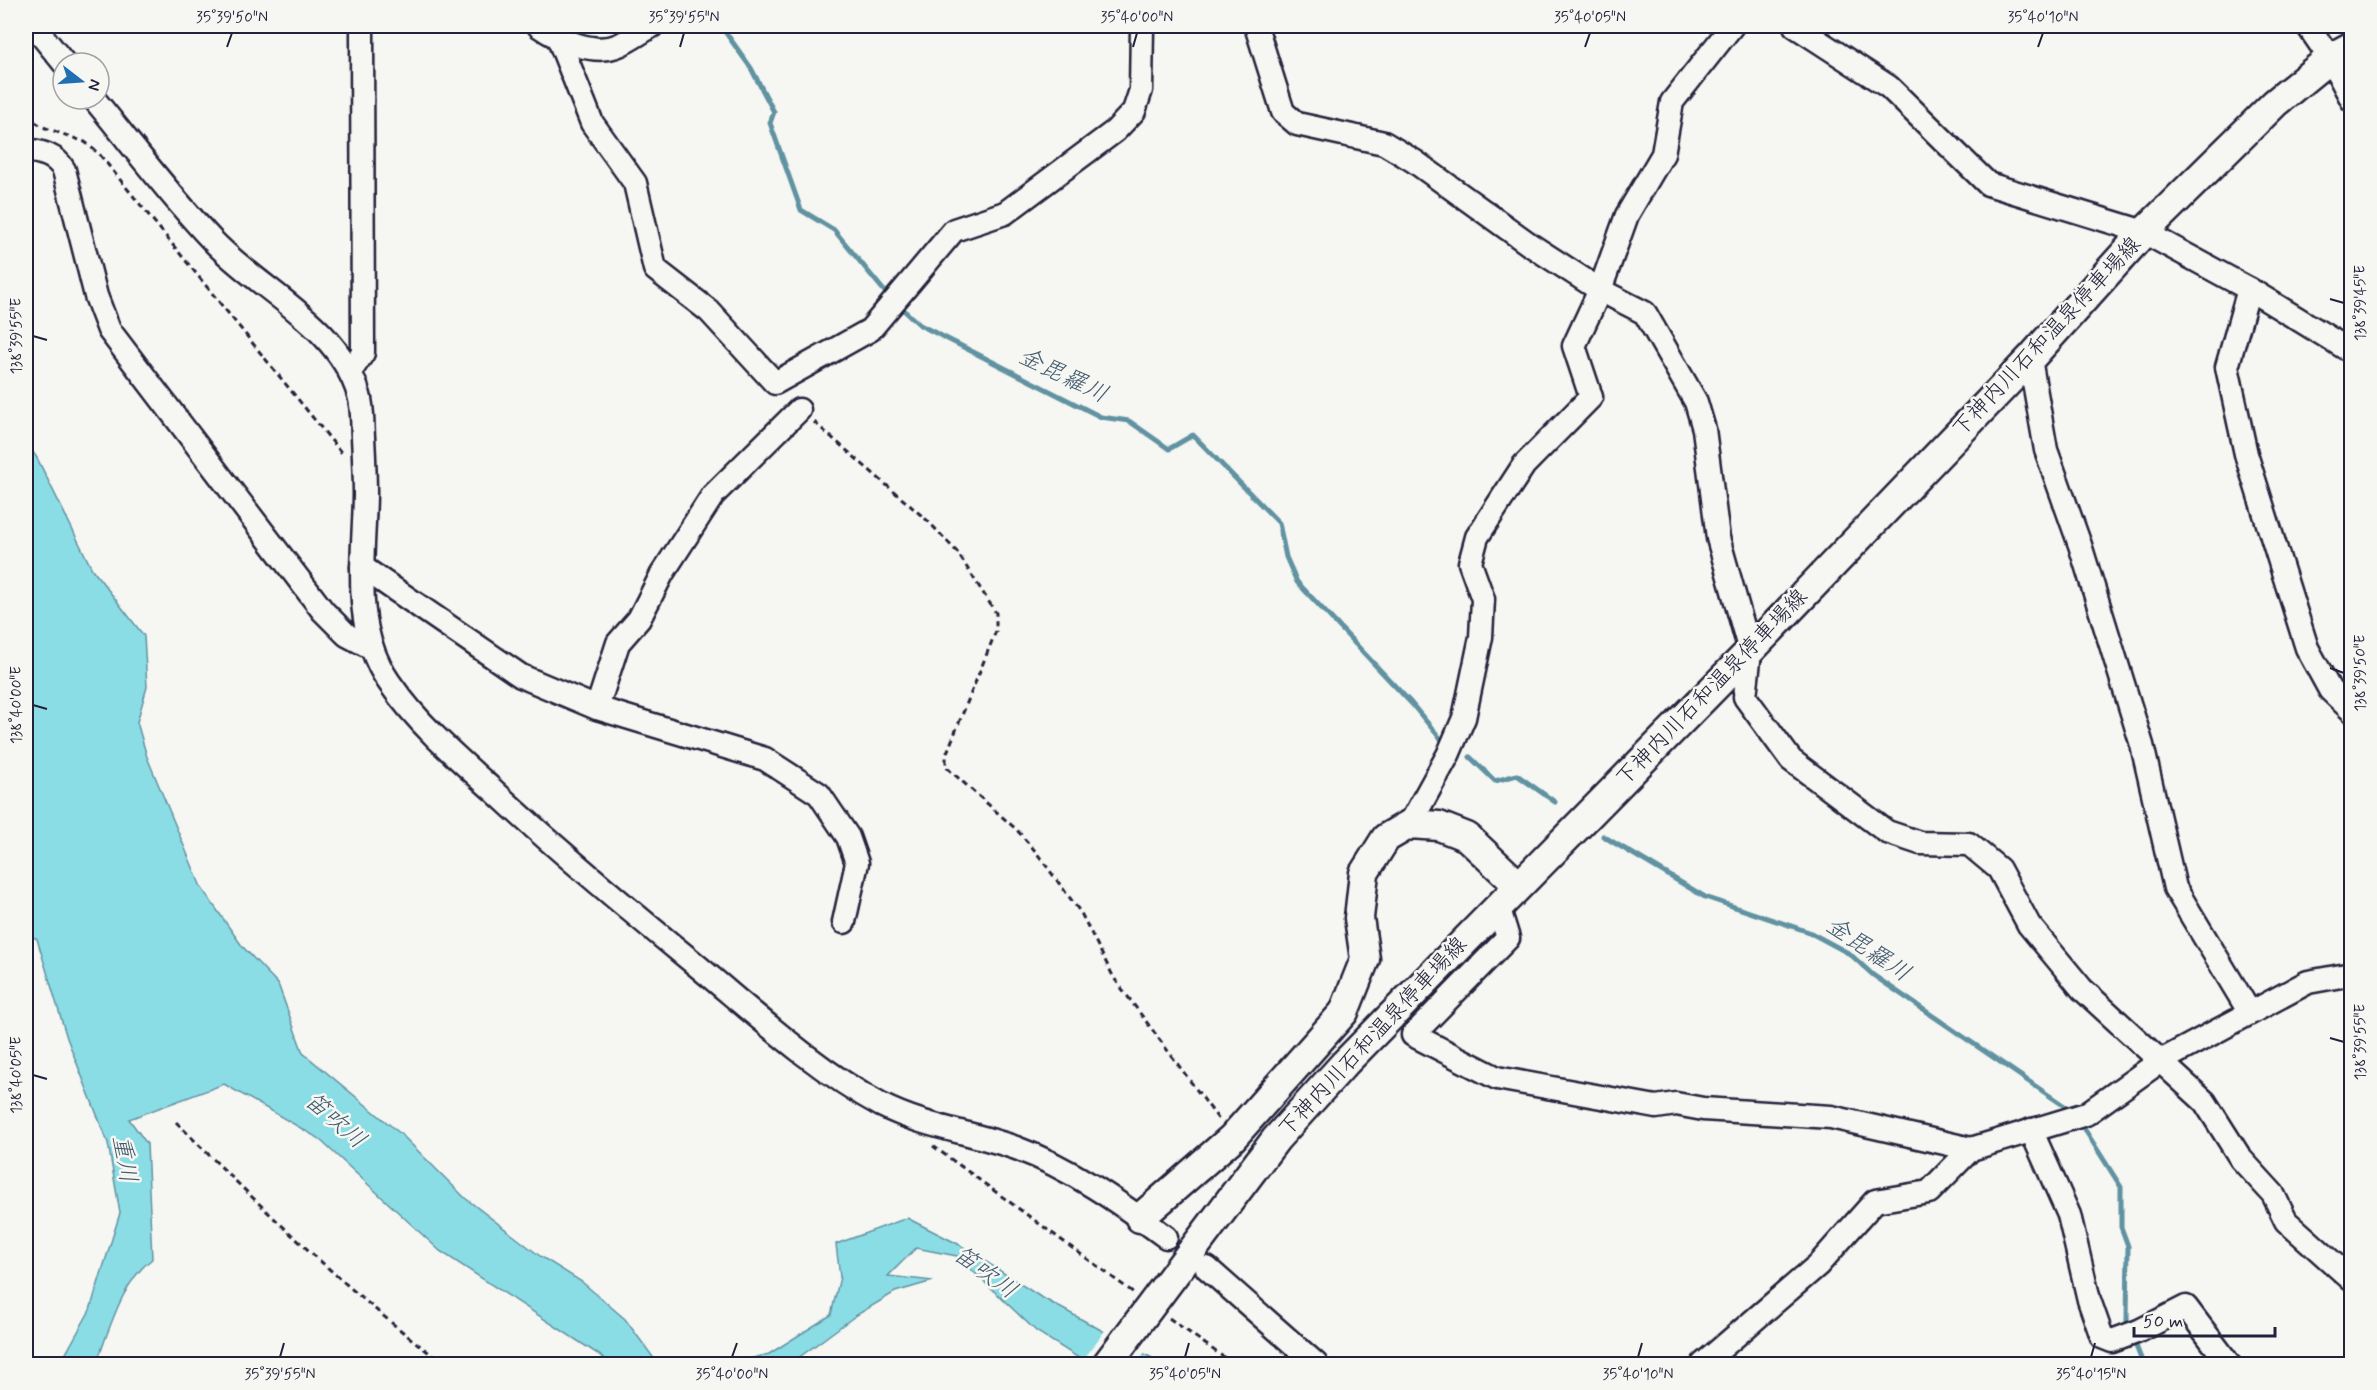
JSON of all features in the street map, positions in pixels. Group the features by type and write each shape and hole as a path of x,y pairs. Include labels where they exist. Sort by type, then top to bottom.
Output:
{"main road":[{"name":"下神内川石和温泉停車場線","path":"1107,1365 1276,1139 1345,1063 1750,651 2030,359 2144,232 2275,103 2341,52"},
{"path":"1140,1218 1232,1138 1344,1012 1365,958 1359,918 1364,873 1386,838 1410,824 1439,826 1467,837 1518,885"}],"street":[{"path":"34,26 54,51"},
{"path":"350,372 363,353 362,26"},
{"path":"539,26 559,33 584,47 616,46 652,26"},
{"path":"559,33 592,123 635,183 656,269 709,311 775,383 870,330 890,309 954,230 1005,213 1115,131 1134,111 1141,90 1142,26"},
{"path":"1256,26 1283,111 1297,124 1384,143 1414,160 1528,244 1600,290 1646,313 1696,402 1704,429 1718,538 1750,651 1745,697 1791,760 1887,832 1920,843 1969,844 1999,868 2029,925 2082,989 2205,1102 2241,1159 2273,1194 2286,1221 2352,1280"},
{"path":"1410,824 1448,755 1464,718 1481,637 1483,599 1470,563 1477,537 1524,465 1590,397 1574,346 1600,290 1627,215 1663,154 1672,102 1732,26"},
{"path":"1795,26 1889,87 1988,184 2144,232 2249,289 2352,352"},
{"path":"2308,26 2341,52 2352,100"},
{"path":"104,111 213,241 313,326 336,351 350,372 360,399 361,410 365,492 363,614 372,648 388,681 450,751 604,889 821,1065 884,1106 924,1124 1013,1147 1072,1174 1140,1218 1166,1238"},
{"path":"26,150 50,155 60,163 64,170 96,296 109,330 323,611 346,635 372,648"},
{"path":"2249,289 2227,367 2246,454 2307,648 2330,690 2352,711"},
{"path":"2030,359 2046,450 2080,545 2142,745 2175,888 2250,1013"},
{"path":"597,708 618,643 639,620 662,574 713,495 799,410"},
{"path":"362,567 521,676 597,708 765,759 819,794 848,837 857,863 844,922"},
{"path":"1498,906 1508,938 1413,1035 1497,1078 1656,1107 1676,1104 1703,1109 1830,1117 1971,1149"},
{"path":"1703,1365 1818,1265 1875,1200 1929,1192 1971,1149 2086,1114 2159,1062 2308,982 2352,974"},
{"path":"2031,1130 2070,1215 2089,1300 2102,1337 2112,1341 2132,1334 2186,1307 2229,1365"},
{"path":"1207,1268 1316,1365"}],"path":[{"path":"26,116 43,127 85,142 100,155 348,460"},
{"path":"799,410 929,522 957,552 996,613 996,631 946,755 946,767 1017,830 1036,852 1081,913 1114,978 1232,1138"},
{"path":"176,1122 252,1198 407,1336 444,1365"},
{"path":"928,1142 1149,1307 1233,1365"}],"water":[{"path":"26,442 37,458 92,569 144,636 147,687 137,722 147,757 201,887 242,946 278,984 303,1053 402,1135 465,1198 540,1256 582,1282 625,1319 658,1364 613,1364 440,1251 318,1138 224,1084 129,1119 147,1144 152,1259 141,1269 124,1294 96,1364 60,1364 90,1310 120,1213 108,1143 67,1038 37,939 26,933"},
{"name":"笛吹川","path":"907,1218 960,1245 1039,1296 1163,1364 1088,1364 1036,1331 957,1256 916,1248 888,1276 933,1281 895,1292 855,1316 790,1364 729,1364 769,1354 831,1315 840,1277 836,1244"}],"pier":[{"path":"1106,1329 1146,1351 1136,1364 1080,1364"}],"waterway":[{"name":"金毘羅川","path":"721,26 751,68 774,112 770,123 801,210 834,230 890,298"},
{"name":"金毘羅川","path":"897,304 920,325 1101,417 1129,421 1169,449 1193,435 1279,523 1286,557 1297,582 1446,742"},
{"name":"金毘羅川","path":"1470,757 1495,781 1517,775 1555,802"},
{"name":"金毘羅川","path":"1603,836 1705,897 1809,932 1850,954 1873,975 2066,1107"},
{"name":"金毘羅川","path":"2080,1122 2121,1187 2121,1227 2128,1246 2127,1322 2130,1329"},
{"name":"金毘羅川","path":"2133,1338 2143,1364"}],"water label":[{"name":"重川","path":"124,1159"}]}
